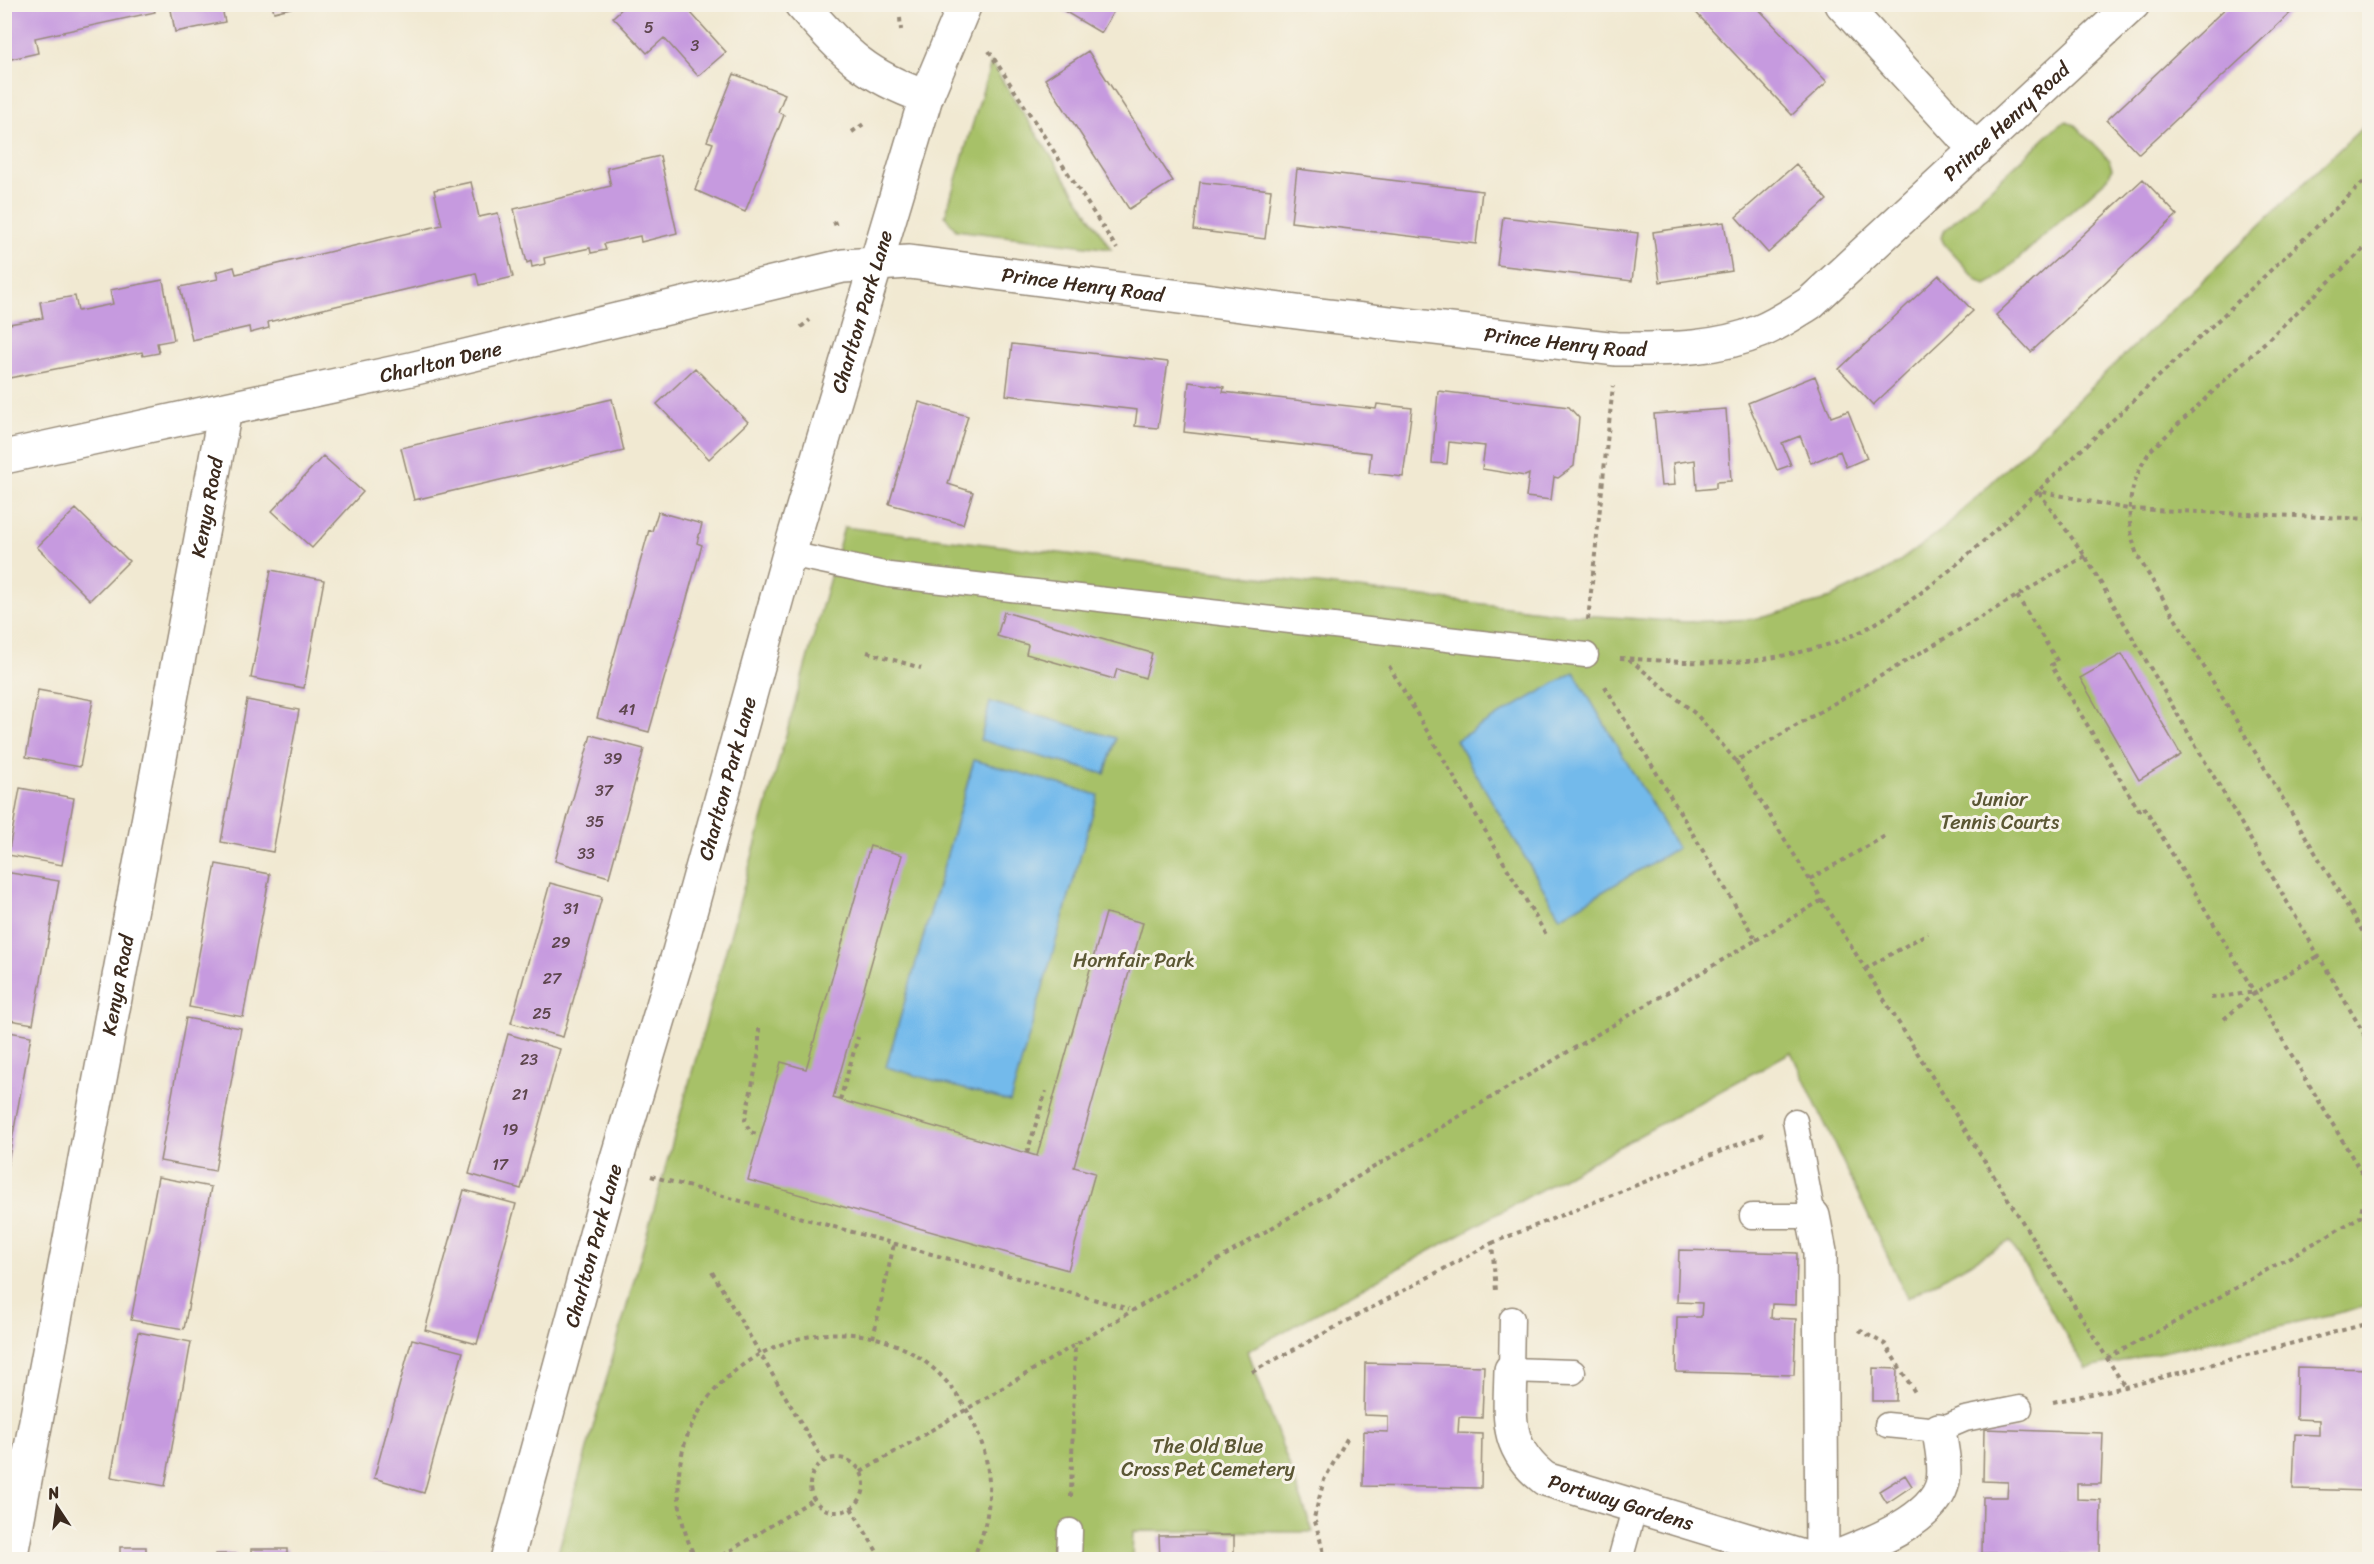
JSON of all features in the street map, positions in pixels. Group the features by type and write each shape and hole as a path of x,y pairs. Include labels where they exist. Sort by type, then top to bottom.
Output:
{"street":[{"path":"801,4 865,70 895,86 926,97"},
{"name":"Charlton Park Lane","path":"507,1560 615,1165 679,952 789,554 926,97 965,4"},
{"path":"1842,4 1976,150"},
{"name":"Prince Henry Road","path":"876,264 909,262 1312,314 1617,349 1665,349 1713,345 1761,331 1810,303 2133,4"},
{"name":"Charlton Dene","path":"4,457 411,369 834,268 876,264"},
{"name":"Kenya Road","path":"10,1560 225,410"},
{"path":"1814,1216 1820,1252 1822,1560"},
{"name":"Portway Gardens","path":"1511,1370 1510,1426 1520,1455 1531,1469 1545,1479 1813,1560"},
{"path":"1828,1560 1870,1544 1930,1506 1943,1482 1944,1470 1939,1430"}],"lane":[{"path":"789,554 889,575 1369,632 1586,655"},
{"path":"1752,1216 1814,1216 1795,1121"},
{"name":"Portway Gardens","path":"1504,1311 1511,1370"},
{"path":"1511,1370 1573,1372"},
{"path":"1887,1425 1939,1430 1965,1419 2020,1408"},
{"path":"1620,1560 1635,1506"},
{"path":"1069,1560 1070,1531"}],"path":[{"path":"900,18 901,30"},
{"path":"989,51 1118,251"},
{"path":"852,132 865,123"},
{"path":"1586,655 1716,663 1775,658 1824,645 1870,627 1958,565 2370,176"},
{"path":"2370,243 2150,451 2139,468 2131,488 2128,509 2130,533 2137,555 2370,944"},
{"path":"801,327 810,320"},
{"path":"1614,376 1586,655 1756,940"},
{"path":"2038,491 2128,509 2370,519"},
{"path":"2038,491 2085,556 2317,957 2370,1044"},
{"path":"1737,761 2085,556"},
{"path":"2017,596 2058,662 2051,665 2139,812 2145,808 2368,1181 2360,1217 2181,1319 2107,1358"},
{"path":"1369,632 1548,938"},
{"path":"867,652 921,668"},
{"path":"1628,658 1697,715 1737,761 2125,1388"},
{"path":"1810,879 1887,835"},
{"path":"861,1472 1822,900"},
{"path":"1865,969 1928,933"},
{"path":"2224,1019 2256,992 2317,957"},
{"path":"2211,998 2256,992"},
{"path":"759,1028 759,1052 745,1120 750,1132 761,1135"},
{"path":"840,1100 858,1037"},
{"path":"1027,1153 1046,1090"},
{"path":"1252,1372 1492,1244 1795,1121"},
{"path":"615,1165 1130,1310"},
{"path":"873,1338 894,1244"},
{"path":"1492,1244 1504,1311"},
{"path":"712,1272 824,1462"},
{"path":"1821,1308 1885,1344 1939,1430"},
{"path":"2020,1408 2125,1388 2370,1323"},
{"path":"696,1560 687,1540 680,1511 678,1481 683,1451 694,1421 709,1395 730,1373 759,1353 782,1342 812,1335 843,1333 873,1338 902,1348 929,1365 952,1387 967,1408 982,1440 989,1470 989,1500 984,1530 972,1560"},
{"path":"1070,1531 1075,1343"},
{"path":"1326,1560 1314,1518 1324,1480 1349,1435"},
{"path":"842,1459 852,1462 861,1472 864,1490 851,1508 832,1512 822,1508 814,1499 810,1480 814,1470 824,1462 842,1459"},
{"path":"715,1560 814,1499"},
{"path":"851,1508 882,1560"}],"green space":[{"path":"991,63 1111,249 956,230 945,216"},
{"path":"2067,121 2075,125 2109,160 2112,169 2108,178 1995,280 1986,285 1978,281 1944,244 1941,237 1945,230 2059,125"},
{"name":"Hornfair Park","path":"2369,121 2369,1306 2086,1369 2010,1241 1907,1298 1791,1052 1248,1351 1313,1532 1133,1531 1132,1560 556,1560 844,527 1566,614 1686,622 1756,619 1823,601 1889,569 1943,529"}],"water":[{"path":"1574,672 1677,848 1560,917 1456,740"},
{"path":"990,702 1116,738 1105,774 980,740"},
{"path":"974,760 1098,795 1010,1102 886,1067"}],"building":[{"path":"18,4 153,4 155,12 35,38 38,53 11,59 8,44 4,44 4,7"},
{"path":"170,4 221,4 225,22 175,32"},
{"path":"272,4 303,4 303,5 274,12"},
{"path":"627,4 683,4 726,52 698,76 664,38 647,53 613,17"},
{"path":"1061,4 1118,4 1101,33 1059,8"},
{"path":"1688,4 1754,4 1827,82 1792,115"},
{"path":"2230,4 2300,4 2139,154 2107,120"},
{"path":"1088,51 1173,181 1129,209 1045,79"},
{"path":"734,74 785,94 778,112 784,115 745,212 695,190 713,143 707,141"},
{"path":"660,156 677,233 641,242 640,236 604,244 606,250 591,253 590,248 544,258 545,264 532,267 531,261 527,263 514,209 611,186 607,168"},
{"path":"1796,164 1827,200 1768,253 1736,217"},
{"path":"1297,169 1482,191 1476,244 1291,222"},
{"path":"2143,179 2177,215 2031,352 1996,315"},
{"path":"471,182 479,217 498,213 513,277 479,285 476,273 268,322 269,328 250,333 249,327 192,340 180,287 218,279 216,272 234,267 236,274 442,225 434,190"},
{"path":"1200,182 1271,190 1265,239 1194,230"},
{"path":"1503,217 1638,233 1632,281 1497,265"},
{"path":"1724,222 1732,271 1660,282 1653,232"},
{"path":"1939,275 1973,311 1873,405 1839,369"},
{"path":"163,280 174,340 157,343 159,353 143,356 142,352 4,379 4,325 43,318 40,302 75,296 78,311 113,304 110,290"},
{"path":"1012,344 1168,362 1158,428 1135,426 1137,410 1006,395"},
{"path":"695,368 748,422 709,459 657,404"},
{"path":"1815,376 1831,417 1848,411 1867,458 1846,467 1840,451 1811,463 1800,436 1782,443 1791,465 1777,470 1748,403"},
{"path":"1189,382 1224,387 1223,392 1376,409 1377,404 1412,408 1403,477 1369,473 1371,453 1184,432"},
{"path":"1438,391 1569,407 1579,418 1574,466 1558,478 1554,477 1551,500 1526,497 1529,474 1525,476 1482,469 1485,446 1449,442 1447,464 1432,463"},
{"path":"612,399 624,451 414,500 401,448"},
{"path":"919,402 968,416 948,484 973,492 963,524 889,504"},
{"path":"1726,409 1731,481 1716,482 1716,488 1697,490 1695,460 1673,463 1675,485 1661,486 1654,414"},
{"path":"323,456 363,492 312,548 272,511"},
{"path":"76,509 129,561 90,600 37,547"},
{"path":"658,512 702,524 697,543 702,545 649,732 597,718 649,530 652,531"},
{"path":"271,570 324,580 304,688 251,678"},
{"path":"1004,612 1152,653 1145,678 1117,669 1114,679 1026,654 1028,645 997,636"},
{"path":"2122,654 2181,755 2139,780 2080,678"},
{"path":"38,690 93,700 80,767 26,757"},
{"path":"247,700 299,710 273,852 221,842"},
{"path":"591,735 644,749 609,877 555,861"},
{"path":"20,788 74,798 62,865 8,855"},
{"path":"870,846 902,855 833,1098 1037,1156 1106,913 1143,923 1074,1167 1095,1173 1068,1270 748,1180 781,1062 806,1069"},
{"path":"216,864 270,874 243,1017 189,1007"},
{"path":"5,872 59,881 33,1024 4,1019"},
{"path":"550,883 602,897 563,1037 511,1023"},
{"path":"186,1018 241,1028 215,1171 160,1161"},
{"path":"4,1031 31,1036 6,1173 4,1173"},
{"path":"508,1034 560,1049 521,1189 469,1174"},
{"path":"158,1177 211,1187 184,1329 131,1320"},
{"path":"464,1190 516,1204 477,1344 425,1330"},
{"path":"1679,1250 1797,1253 1796,1305 1772,1304 1771,1318 1796,1319 1794,1375 1676,1372 1677,1317 1701,1317 1702,1303 1677,1302"},
{"path":"138,1332 191,1342 165,1486 111,1477"},
{"path":"412,1339 463,1352 424,1493 374,1478"},
{"path":"1365,1363 1484,1366 1482,1418 1459,1417 1458,1433 1482,1434 1481,1488 1363,1486 1364,1431 1388,1432 1388,1416 1364,1415"},
{"path":"2297,1367 2370,1369 2370,1491 2293,1489 2295,1434 2319,1435 2319,1420 2296,1419"},
{"path":"1873,1368 1897,1369 1896,1401 1873,1401"},
{"path":"1984,1429 2103,1433 2101,1484 2077,1484 2077,1499 2101,1500 2100,1555 1982,1553 1983,1497 2007,1497 2008,1482 1983,1481"},
{"path":"1905,1475 1912,1486 1887,1503 1879,1491"},
{"path":"1234,1535 1234,1560 1160,1560 1159,1536"},
{"path":"120,1547 146,1547 146,1560 120,1560"},
{"path":"251,1549 287,1549 287,1560 251,1560"},
{"path":"216,1554 236,1554 236,1560 216,1560"},
{"path":"357,1556 395,1556 395,1560 357,1560"}],"park label":[{"name":"Junior Tennis Courts","path":"2000,810"},
{"name":"The Old Blue Cross Pet Cemetery","path":"1208,1458"}]}
